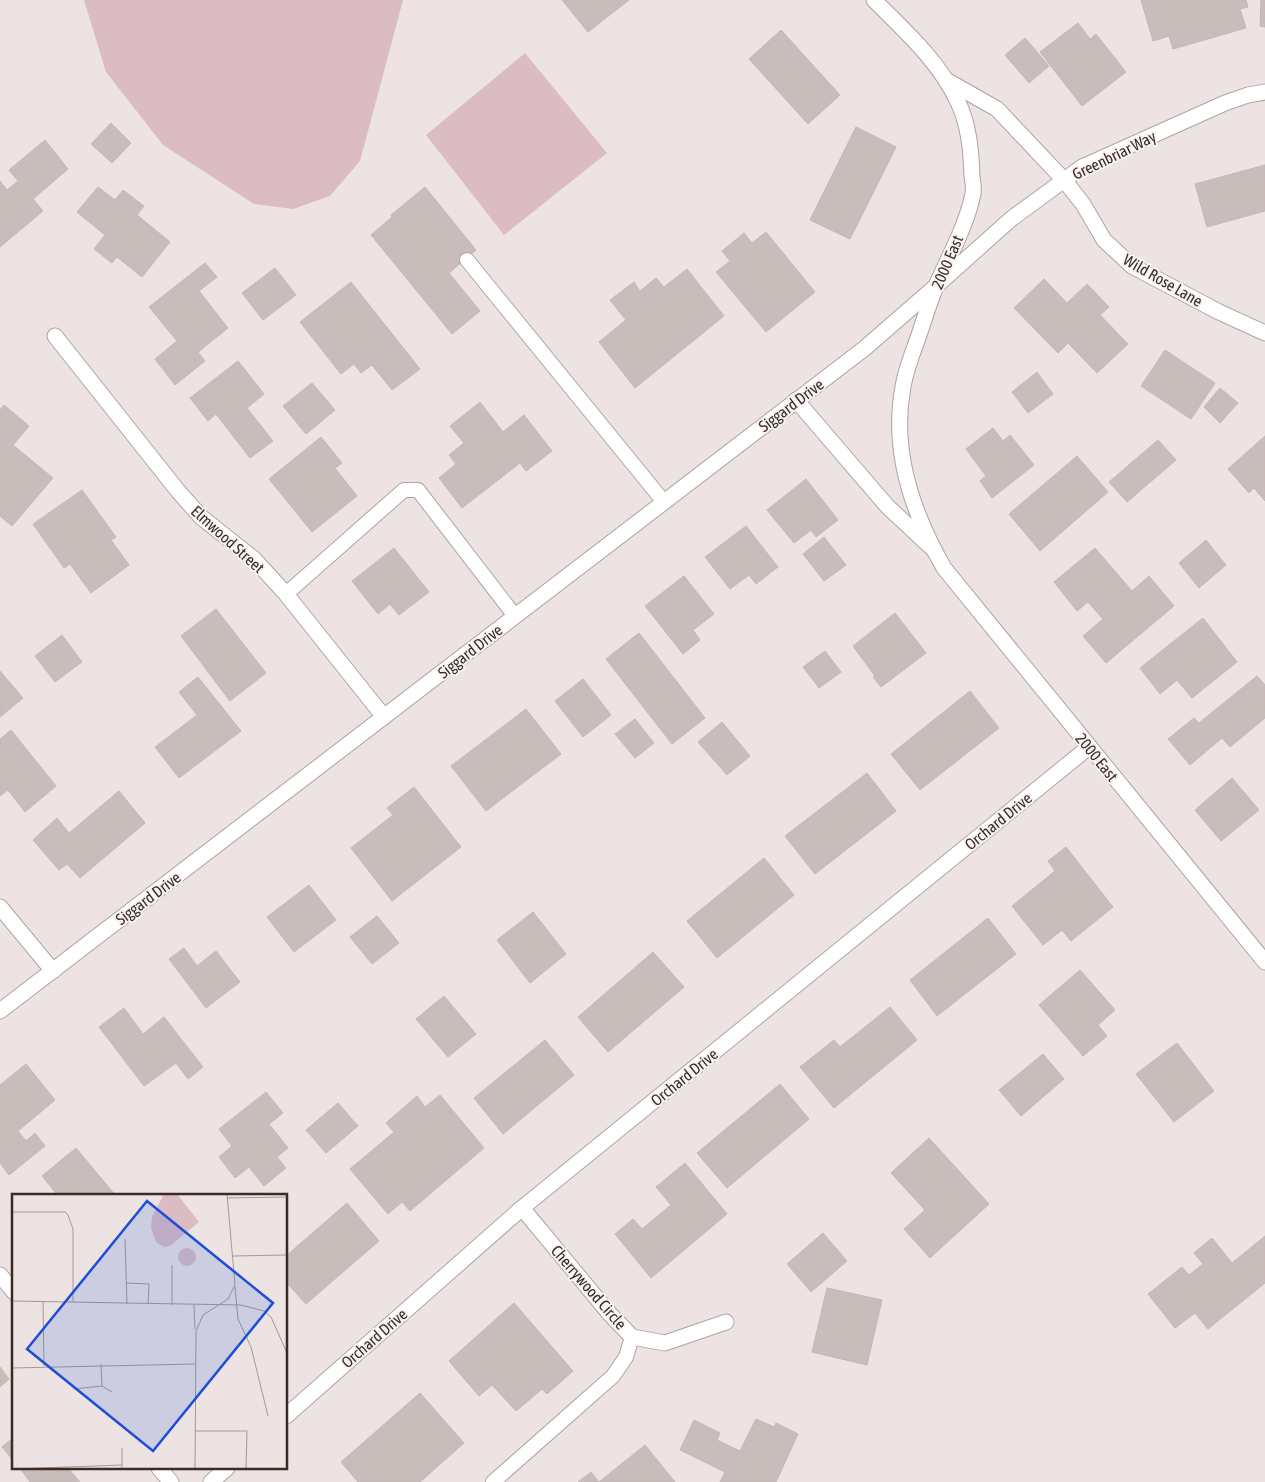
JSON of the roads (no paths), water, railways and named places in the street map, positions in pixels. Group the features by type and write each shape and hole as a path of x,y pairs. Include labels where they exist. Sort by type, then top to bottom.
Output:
{"street":[{"name":"2000 East","path":"874,0 930,58 946,80 959,103 967,128 971,150 973,193 965,220 935,287 908,366 903,387 900,412 902,452 916,512 933,549 944,568 960,589 1265,962"},
{"name":"Wild Rose Lane","path":"946,80 997,109 1064,180 1083,204 1104,240 1132,266 1210,308 1265,333"},
{"name":"Greenbriar Way","path":"935,287 1011,219 1082,167 1225,102 1265,92"},
{"name":"Siggard Drive","path":"0,1011 865,348 935,287"},
{"name":"Elmwood Street","path":"55,336 178,491 201,517 254,559 286,594 384,717"},
{"name":"2000 East","path":"796,400 887,506 933,549"},
{"name":"Orchard Drive","path":"288,1414 522,1208 1089,747"},
{"path":"0,907 53,971"},
{"name":"Cherrywood Circle","path":"522,1208 609,1313 632,1337 665,1343 726,1322"},
{"path":"0,1275 12,1290"},
{"path":"161,1470 171,1482"},
{"path":"211,1482 224,1470"}],"lane":[{"path":"468,260 664,502"},
{"path":"286,594 404,490 418,490 515,616"},
{"path":"493,1482 613,1376 626,1357 632,1337"}]}
